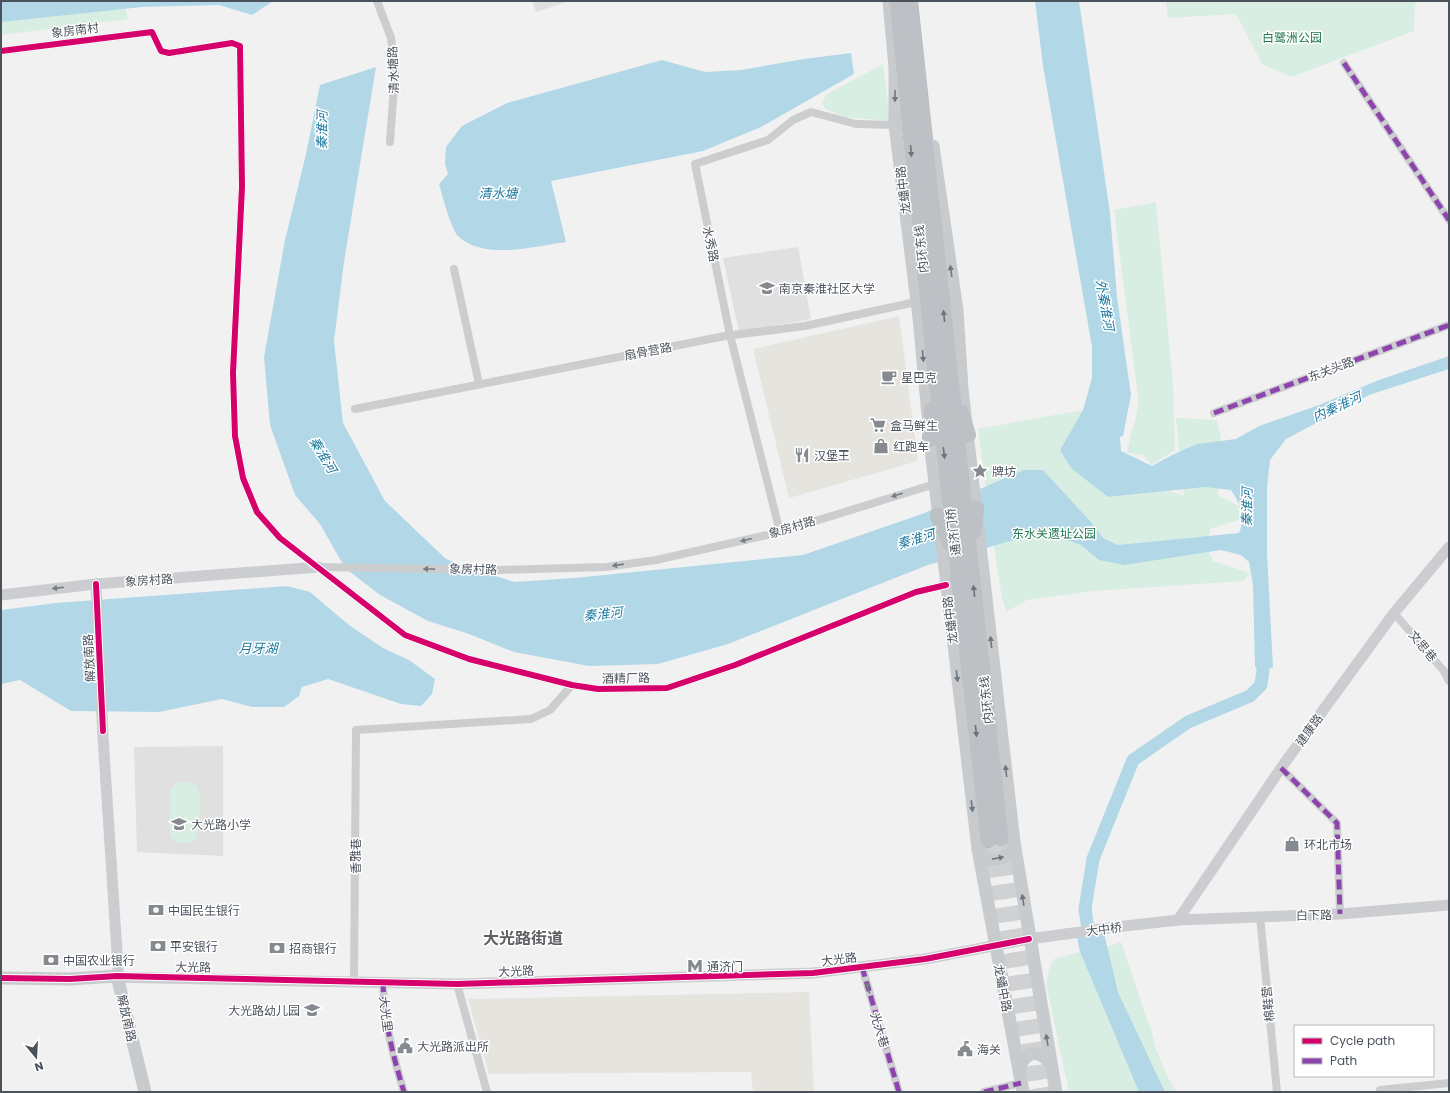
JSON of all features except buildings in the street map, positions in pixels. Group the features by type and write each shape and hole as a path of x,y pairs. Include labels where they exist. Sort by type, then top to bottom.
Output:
{"highway":[{"name":"内环东线","path":"897,1 935,372 956,494"},
{"name":"内环东线","path":"910,1 936,228 949,369 956,494"},
{"path":"949,369 968,435"},
{"path":"930,439 935,372"},
{"name":"通济门桥","path":"956,494 963,564"},
{"path":"963,564 976,508"},
{"path":"938,515 963,564"},
{"name":"内环东线","path":"963,564 995,842"}],"main road":[{"name":"龙蟠中路","path":"889,1 895,68 895,126 916,302 935,484 956,494 976,508"},
{"name":"龙蟠中路","path":"917,1 935,162 956,310 968,435 956,494 938,515"},
{"name":"龙蟠中路","path":"963,564 946,585 995,842 1029,939 1056,1092"},
{"name":"龙蟠中路","path":"995,842 995,945 1022,1087"},
{"path":"1018,1068 1022,1059 1029,1054 1034,1053 1044,1056 1051,1063"}],"street":[{"name":"清水塘路","path":"377,1 391,38 395,70 390,142"},
{"name":"象房南村","path":"1,51 152,32"},
{"name":"酒精厂路","path":"152,32 161,51 169,53 232,43 240,46 242,186 233,373 235,436 243,478 256,512 280,538 405,635 469,659 572,685 598,689 667,688 735,665 916,592 946,585"},
{"path":"1344,63 1449,220"},
{"name":"水秀路","path":"780,532 730,335 694,164 768,140 793,120 811,112 856,124 895,126"},
{"path":"454,269 478,384"},
{"name":"扇骨营路","path":"355,409 730,335 805,326 916,302"},
{"name":"东关头路","path":"1214,413 1449,325"},
{"name":"象房村路","path":"1,595 96,584 319,567 496,570 606,567 656,560 780,532 935,484"},
{"name":"建康路","path":"1178,920 1280,768 1394,614 1449,547"},
{"name":"解放南路","path":"96,584 117,976 145,1092"},
{"name":"文思巷","path":"1394,614 1444,671 1449,681"},
{"name":"香雅巷","path":"354,982 356,730 531,719 550,710 572,685"},
{"path":"1280,768 1337,823 1340,914"},
{"name":"白下路","path":"1178,920 1340,914 1449,905"},
{"name":"棉鞋营","path":"1260,916 1277,1092"},
{"name":"大中桥","path":"1029,939 1178,920"},
{"name":"大光路","path":"1,978 70,979 117,976 457,984 813,973 925,959 1029,939"},
{"name":"光大巷","path":"862,967 899,1092"},
{"name":"大光里","path":"383,982 384,1010 392,1053 404,1092"},
{"path":"457,984 487,1092"},
{"path":"1380,1091 1449,1083"},
{"path":"984,1092 1022,1087"}],"shaded area":[{"path":"532,1 570,1 536,12"},
{"name":"南京秦淮社区大学","path":"798,247 811,319 739,332 723,258"},
{"path":"899,316 918,461 789,498 753,349"},
{"name":"大光路小学","path":"223,746 223,856 137,852 134,747"},
{"path":"809,992 814,1092 753,1092 751,1072 489,1074 468,999"}],"green space":[{"path":"1,1 124,1 128,19 1,35"},
{"name":"白鹭洲公园","path":"1166,1 1418,1 1415,6 1414,31 1291,77 1262,64 1236,14 1168,18"},
{"path":"883,64 890,121 845,117 825,109 822,102 827,94"},
{"path":"1156,202 1173,384 1175,450 1151,465 1143,455 1127,453 1136,418 1138,396 1114,210"},
{"name":"东水关遗址公园","path":"1083,410 1060,450 1108,497 1170,491 1184,496 1176,418 1217,420 1221,437 1218,495 1239,506 1239,520 1210,529 1207,548 1213,561 1250,573 1243,581 1094,591 1027,600 1006,612 1002,598 989,516 978,429"},
{"path":"184,781 197,787 200,795 200,808 196,839 182,843 176,841 170,836 170,788 179,782"},
{"path":"1121,942 1151,1029 1156,1049 1168,1077 1177,1092 1165,1092 1118,992 1106,947"},
{"path":"1080,952 1139,1092 1069,1092 1046,984 1049,969 1054,959"}],"water":[{"path":"1,1 273,1 252,15 219,5 142,7 1,22"},
{"path":"1035,1 1079,1 1110,213 1117,297 1131,395 1123,436 1120,437 1121,451 1152,466 1197,444 1236,439 1259,426 1319,405 1379,380 1449,356 1449,369 1369,395 1286,439 1270,460 1267,487 1267,554 1273,668 1255,667 1253,585 1249,562 1241,555 1221,550 1124,565 1099,560 1081,545 1052,535 1010,541 928,565 728,644 658,664 589,666 514,652 469,634 428,621 380,595 345,568 320,524 295,495 270,425 264,357 285,240 306,154 320,85 376,67 344,262 334,341 343,423 385,501 446,559 515,582 574,578 803,555 922,514 1024,470 1043,470 1090,521 1103,538 1118,545 1239,533 1242,516 1237,500 1231,490 1205,487 1108,497 1071,468 1060,450 1083,410 1092,378 1092,347 1043,66"},
{"name":"清水塘","path":"851,53 854,74 761,127 703,151 551,181 566,242 510,250 495,250 469,244 458,236 452,226 439,184 448,174 445,164 446,147 462,126 507,103 662,60 705,72 741,70 804,59"},
{"name":"月牙湖","path":"287,586 310,592 349,625 383,648 409,660 435,679 432,694 421,706 401,704 328,679 302,687 299,696 284,707 252,707 222,699 159,712 71,711 20,680 1,684 1,610 56,603"},
{"path":"1103,929 1118,992 1165,1092 1139,1092 1080,952 1076,933"}],"waterway":[{"path":"1090,942 1085,909 1093,859 1133,760 1188,722 1250,696 1261,685 1263,670 1261,651"}],"tunnel":[{"path":"1001,838 1045,1092"},
{"path":"988,840 1033,1092"}],"marked path":[{"path":"1344,63 1449,220"},
{"path":"1214,413 1449,325"},
{"path":"1281,768 1337,823 1340,914"},
{"path":"862,967 899,1092"},
{"path":"383,982 385,1011 390,1038 404,1092"},
{"path":"984,1092 1021,1083"}],"cycle path":[{"path":"1,51 152,32 161,51 169,53 232,43 240,46 242,187 233,373 235,436 243,478 257,512 280,538 405,635 469,659 572,685 598,689 667,688 735,665 916,592 946,585"},
{"path":"96,584 103,731"},
{"path":"1,978 70,979 117,976 457,984 813,973 925,959 1029,939"}],"place":[{"name":"南京秦淮社区大学","path":"767,288"},
{"name":"星巴克","path":"889,377"},
{"name":"盒马鲜生","path":"878,425"},
{"name":"红跑车","path":"881,446"},
{"name":"汉堡王","path":"802,455"},
{"name":"牌坊","path":"980,471"},
{"name":"大光路小学","path":"179,824"},
{"name":"环北市场","path":"1292,844"},
{"name":"中国民生银行","path":"156,910"},
{"name":"平安银行","path":"158,946"},
{"name":"招商银行","path":"277,948"},
{"name":"中国农业银行","path":"51,960"},
{"name":"通济门","path":"695,966"},
{"name":"大光路幼儿园","path":"312,1010"},
{"name":"大光路派出所","path":"405,1046"},
{"name":"海关","path":"965,1049"}],"district":[{"name":"大光路街道","path":"523,938"}],"water label":[{"name":"秦淮河","path":"322,130"},
{"name":"外秦淮河","path":"1105,305"},
{"name":"内秦淮河","path":"1337,407"},
{"name":"秦淮河","path":"323,455"},
{"name":"秦淮河","path":"1247,507"},
{"name":"秦淮河","path":"916,539"},
{"name":"秦淮河","path":"603,614"}]}
